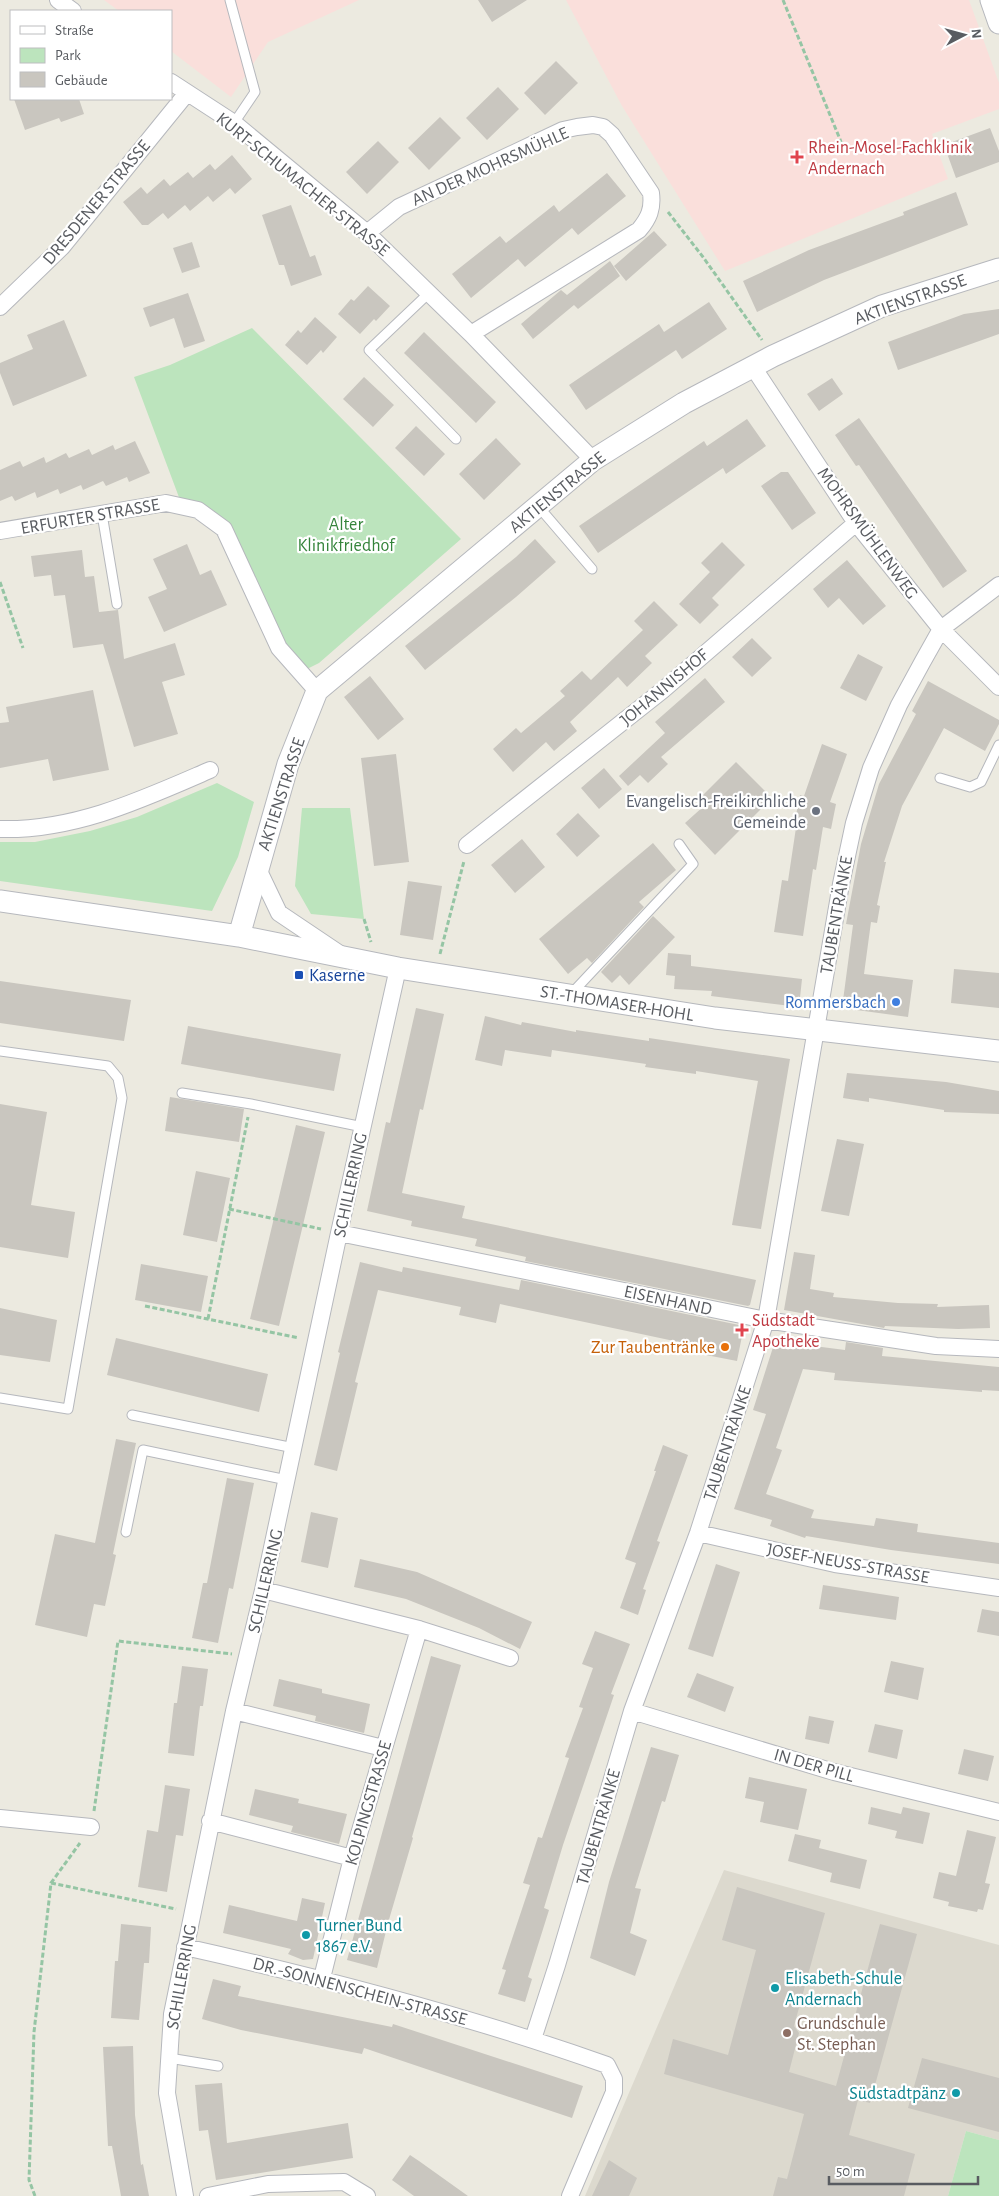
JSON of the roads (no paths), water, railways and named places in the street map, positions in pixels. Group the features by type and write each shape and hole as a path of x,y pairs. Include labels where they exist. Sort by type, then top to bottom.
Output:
{"street":[{"path":"58,0 72,10"},
{"path":"991,0 999,23"},
{"name":"KURT-SCHUMACHER-STRASSE","path":"172,83 234,123 367,233 471,334 593,460"},
{"name":"DRESDENER STRASSE","path":"0,307 62,247 187,93"},
{"name":"AN DER MOHRSMÜHLE","path":"367,233 398,207 564,130 577,126 594,125 603,127 612,135 651,193 652,204 648,219 639,230 471,334"},
{"name":"AKTIENSTRASSE","path":"239,936 288,764 317,692 593,460 684,403 773,356 882,306 999,269"},
{"name":"MOHRSMÜHLENWEG","path":"753,367 856,523 940,629 999,687"},
{"name":"ERFURTER STRASSE","path":"0,531 166,503 198,510 224,529 279,648 317,692"},
{"name":"JOHANNISHOF","path":"467,845 663,690 856,523"},
{"path":"940,629 999,585"},
{"name":"TAUBENTRÄNKE","path":"533,2038 557,1965 632,1711 698,1533 766,1320 841,884 854,823 871,768 899,705 940,629"},
{"path":"0,829 29,830 83,819 131,804 210,770"},
{"name":"AKTIENSTRASSE","path":"258,869 279,913 342,956"},
{"path":"0,901 239,936"},
{"name":"ST.-THOMASER-HOHL","path":"239,936 398,968 715,1018 999,1051"},
{"name":"SCHILLERRING","path":"185,2196 167,2093 172,2014 210,1821 247,1655 264,1590 339,1233 398,968"},
{"name":"EISENHAND","path":"339,1233 766,1320 936,1346 999,1349"},
{"name":"JOSEF-NEUSS-STRASSE","path":"698,1533 835,1564 999,1588"},
{"path":"264,1590 418,1629 510,1658"},
{"name":"KOLPINGSTRASSE","path":"322,1978 352,1858 418,1629"},
{"path":"234,1711 383,1748"},
{"name":"IN DER PILL","path":"632,1711 834,1772 999,1812"},
{"path":"0,1818 91,1827"},
{"path":"210,1821 352,1858"},
{"name":"DR.-SONNENSCHEIN-STRASSE","path":"185,1947 322,1978 533,2038"},
{"path":"533,2038 607,2065 614,2079 614,2092 570,2196"},
{"path":"208,2196 268,2184 344,2182 367,2196"}],"lane":[{"path":"230,0 255,92 234,123"},
{"path":"429,293 369,350 456,439"},
{"path":"538,506 592,569"},
{"path":"102,514 116,604"},
{"path":"940,778 970,787 981,782 999,745"},
{"path":"570,995 693,864 679,844"},
{"path":"0,1051 108,1066 118,1078 122,1098 68,1409 0,1398"},
{"path":"182,1093 251,1104 363,1127"},
{"path":"132,1415 294,1448"},
{"path":"126,1532 143,1450 288,1480"},
{"path":"169,2058 218,2066"}],"place":[{"name":"Rhein-Mosel-Fachklinik Andernach","path":"797,157"},
{"name":"Evangelisch-Freikirchliche Gemeinde","path":"816,811"},
{"name":"Kaserne","path":"299,975"},
{"name":"Rommersbach","path":"896,1002"},
{"name":"Südstadt Apotheke","path":"742,1330"},
{"name":"Zur Taubentränke","path":"725,1347"},
{"name":"Turner Bund 1867 e.V.","path":"306,1935"},
{"name":"Elisabeth-Schule Andernach","path":"775,1988"},
{"name":"Grundschule St. Stephan","path":"787,2033"},
{"name":"Südstadtpänz","path":"956,2093"}],"park label":[{"name":"Alter Klinikfriedhof","path":"346,534"}]}
